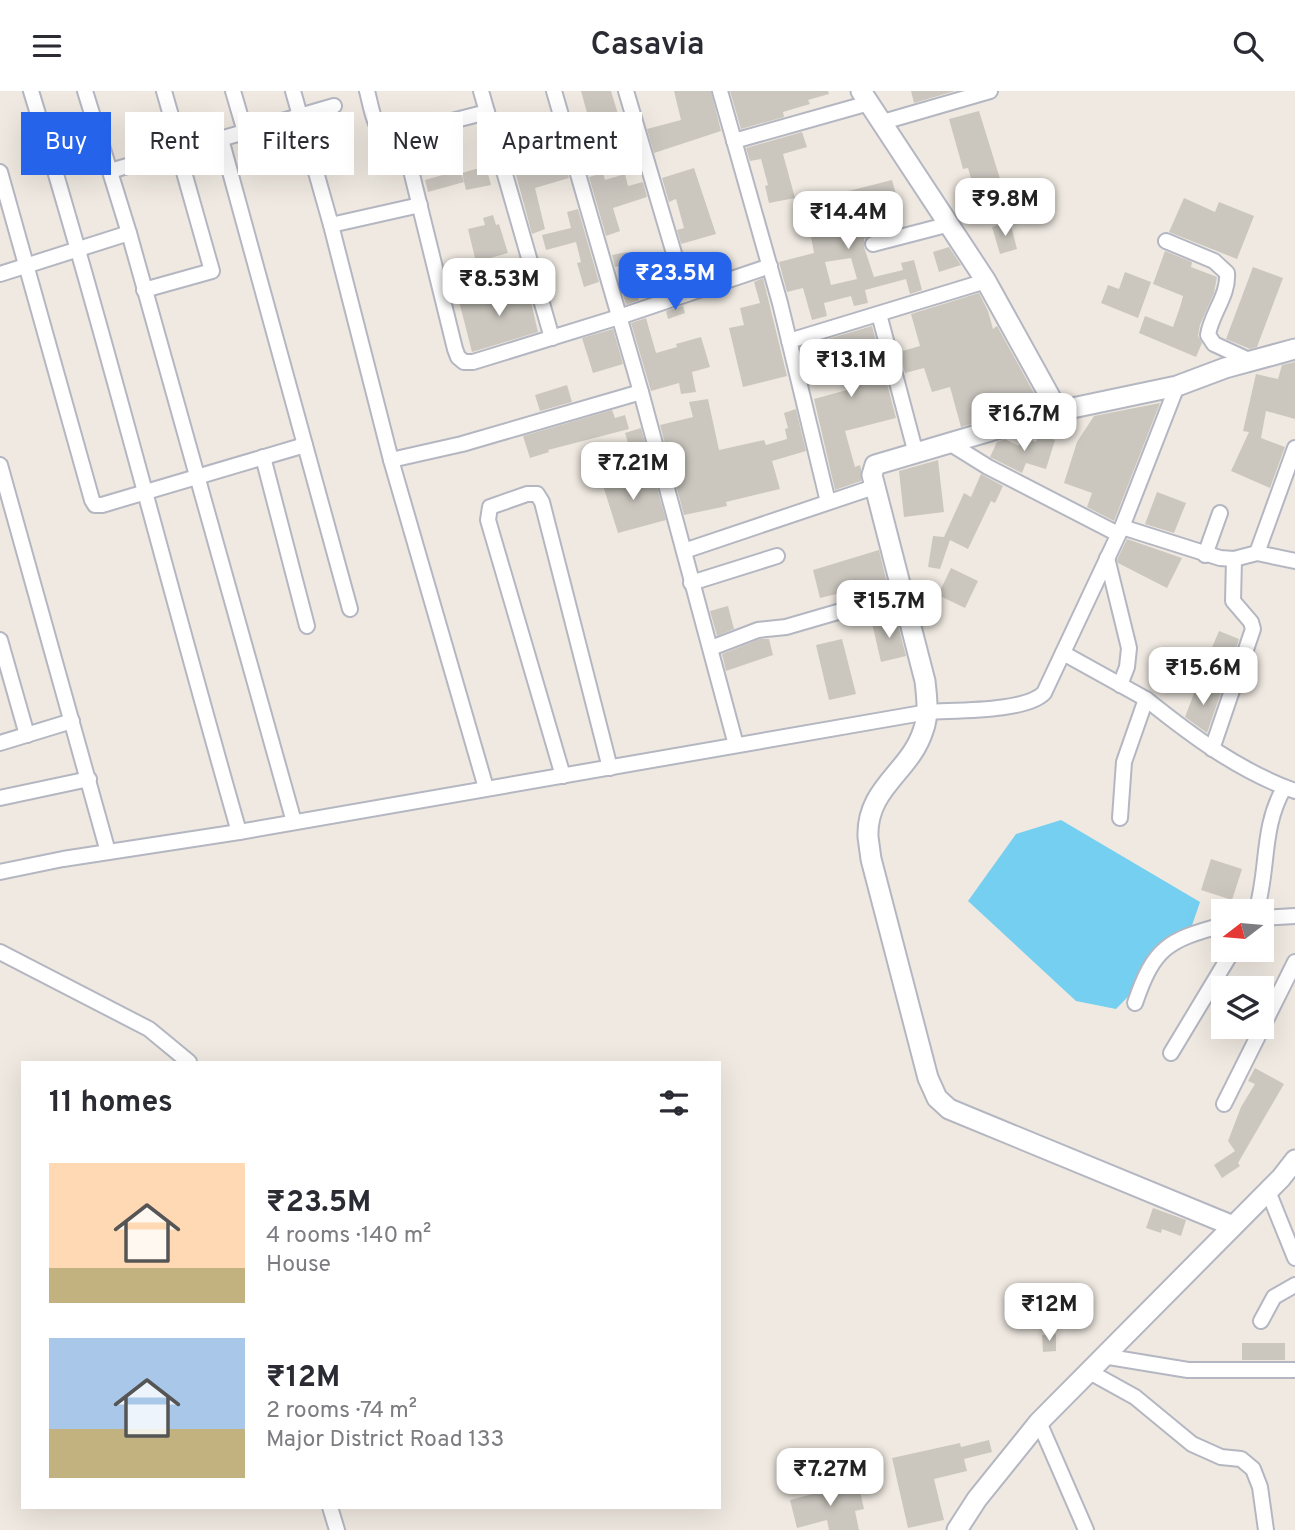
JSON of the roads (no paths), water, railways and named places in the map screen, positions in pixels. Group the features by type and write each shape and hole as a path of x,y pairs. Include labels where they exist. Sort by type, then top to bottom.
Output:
{"street":[{"path":"31,91 79,249 239,832"},
{"path":"85,91 92,112"},
{"path":"164,91 169,112"},
{"path":"233,91 239,112"},
{"path":"293,91 299,112"},
{"path":"367,91 373,112"},
{"path":"481,91 487,112"},
{"path":"554,91 641,391 736,745"},
{"path":"626,91 686,294"},
{"path":"720,91 770,266 828,502"},
{"path":"883,122 990,91"},
{"path":"734,141 865,97 986,281 1058,411"},
{"path":"315,112 334,106"},
{"path":"224,150 349,609"},
{"path":"0,172 95,505 305,445"},
{"path":"111,174 293,822"},
{"path":"144,290 212,271 186,175"},
{"path":"317,175 391,460 486,788"},
{"path":"412,175 458,356 464,362 472,362 619,317 770,266"},
{"path":"505,175 552,338"},
{"path":"331,225 420,205"},
{"path":"873,244 950,224"},
{"path":"0,274 129,233"},
{"path":"1166,241 1214,261 1227,273 1228,282 1208,335 1214,344 1251,361"},
{"path":"789,341 986,281"},
{"path":"879,314 916,454"},
{"path":"1233,1226 948,1109 937,1098 901,977 871,859 867,821 874,802 908,758 923,733 928,712 925,681 872,475 875,465 1058,411 1177,386 1295,349"},
{"path":"0,872 928,712 1006,706 1037,700 1044,693 1120,531 1177,386"},
{"path":"391,460 462,444 641,391"},
{"path":"951,444 998,472 1120,531 1205,555 1234,559 1257,553 1295,561"},
{"path":"1257,553 1295,448"},
{"path":"263,457 307,626"},
{"path":"0,465 108,852"},
{"path":"684,551 874,487"},
{"path":"563,776 488,520 490,507 527,494 537,494 542,502 610,768"},
{"path":"1205,555 1220,513"},
{"path":"691,583 777,556"},
{"path":"1107,558 1129,648 1127,667 1120,685"},
{"path":"1212,749 1252,629 1251,622 1233,601 1234,559"},
{"path":"711,648 758,630 786,627 903,593"},
{"path":"0,640 27,735"},
{"path":"1063,653 1146,699 1212,749 1289,790 1275,803 1268,827 1259,899"},
{"path":"1120,818 1124,762 1146,699"},
{"path":"0,743 72,721"},
{"path":"0,798 89,779"},
{"path":"1274,917 1295,916"},
{"path":"1135,1003 1142,982 1159,952 1189,934 1211,928"},
{"path":"0,952 149,1028 188,1061"},
{"path":"1224,1104 1295,961"},
{"path":"1171,1053 1225,963"},
{"path":"957,1530 977,1499 1039,1422 1268,1191 1295,1160"},
{"path":"1268,1191 1295,1258"},
{"path":"1261,1321 1274,1297 1295,1285"},
{"path":"1102,1356 1188,1370 1295,1370"},
{"path":"1088,1371 1135,1397 1192,1444 1221,1457 1241,1459 1253,1469 1260,1487 1266,1530"},
{"path":"1039,1422 1086,1530"},
{"path":"331,1509 337,1530"}],"water":[{"path":"1061,820 1200,902 1189,934 1116,1009 1076,1001 968,901 1016,834"}]}
